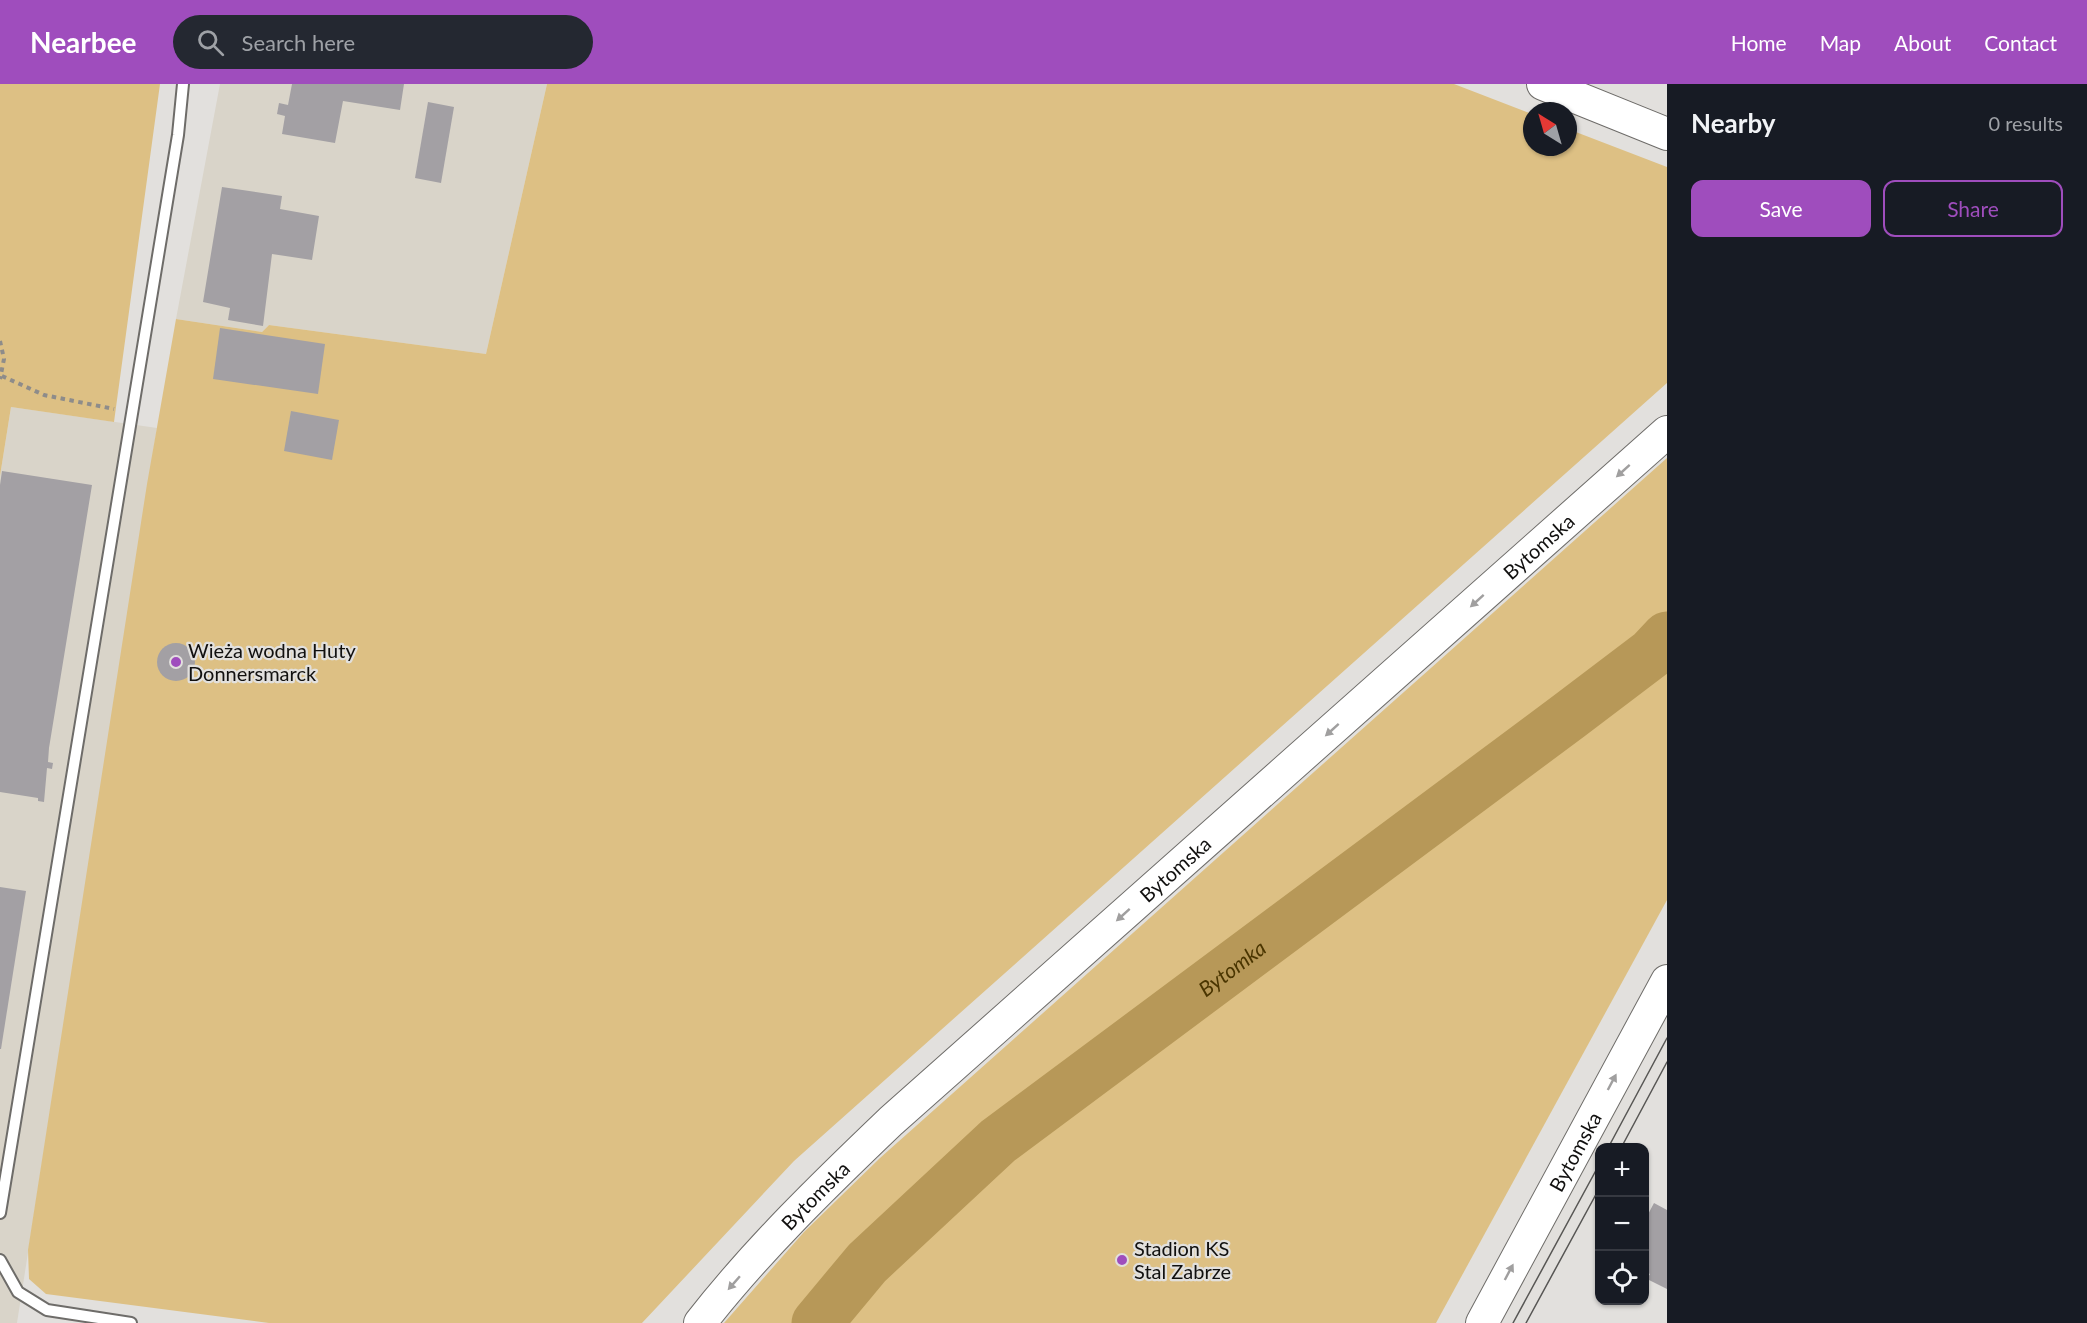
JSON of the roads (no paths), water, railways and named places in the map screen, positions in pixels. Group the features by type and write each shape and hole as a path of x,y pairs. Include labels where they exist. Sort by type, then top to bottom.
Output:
{"street":[{"path":"1542,84 1667,134"},
{"name":"Bytomska","path":"700,1323 816,1193 891,1121 1667,432"},
{"name":"Bytomska","path":"1482,1323 1667,981"}],"lane":[{"path":"0,1213 178,135 183,84"},
{"path":"0,1263 18,1292 47,1310 131,1323"}],"waterway":[{"name":"Bytomka","path":"817,1323 867,1263 998,1141 1569,716 1652,653 1667,637"}],"tram line":[{"path":"1611,1143 1667,1038"},
{"path":"1624,1143 1667,1062"},
{"path":"1513,1323 1595,1172"},
{"path":"1526,1323 1595,1196"}],"place":[{"name":"Wieża wodna Huty Donnersmarck","path":"176,662"},
{"name":"Stadion KS Stal Zabrze","path":"1122,1260"}]}
